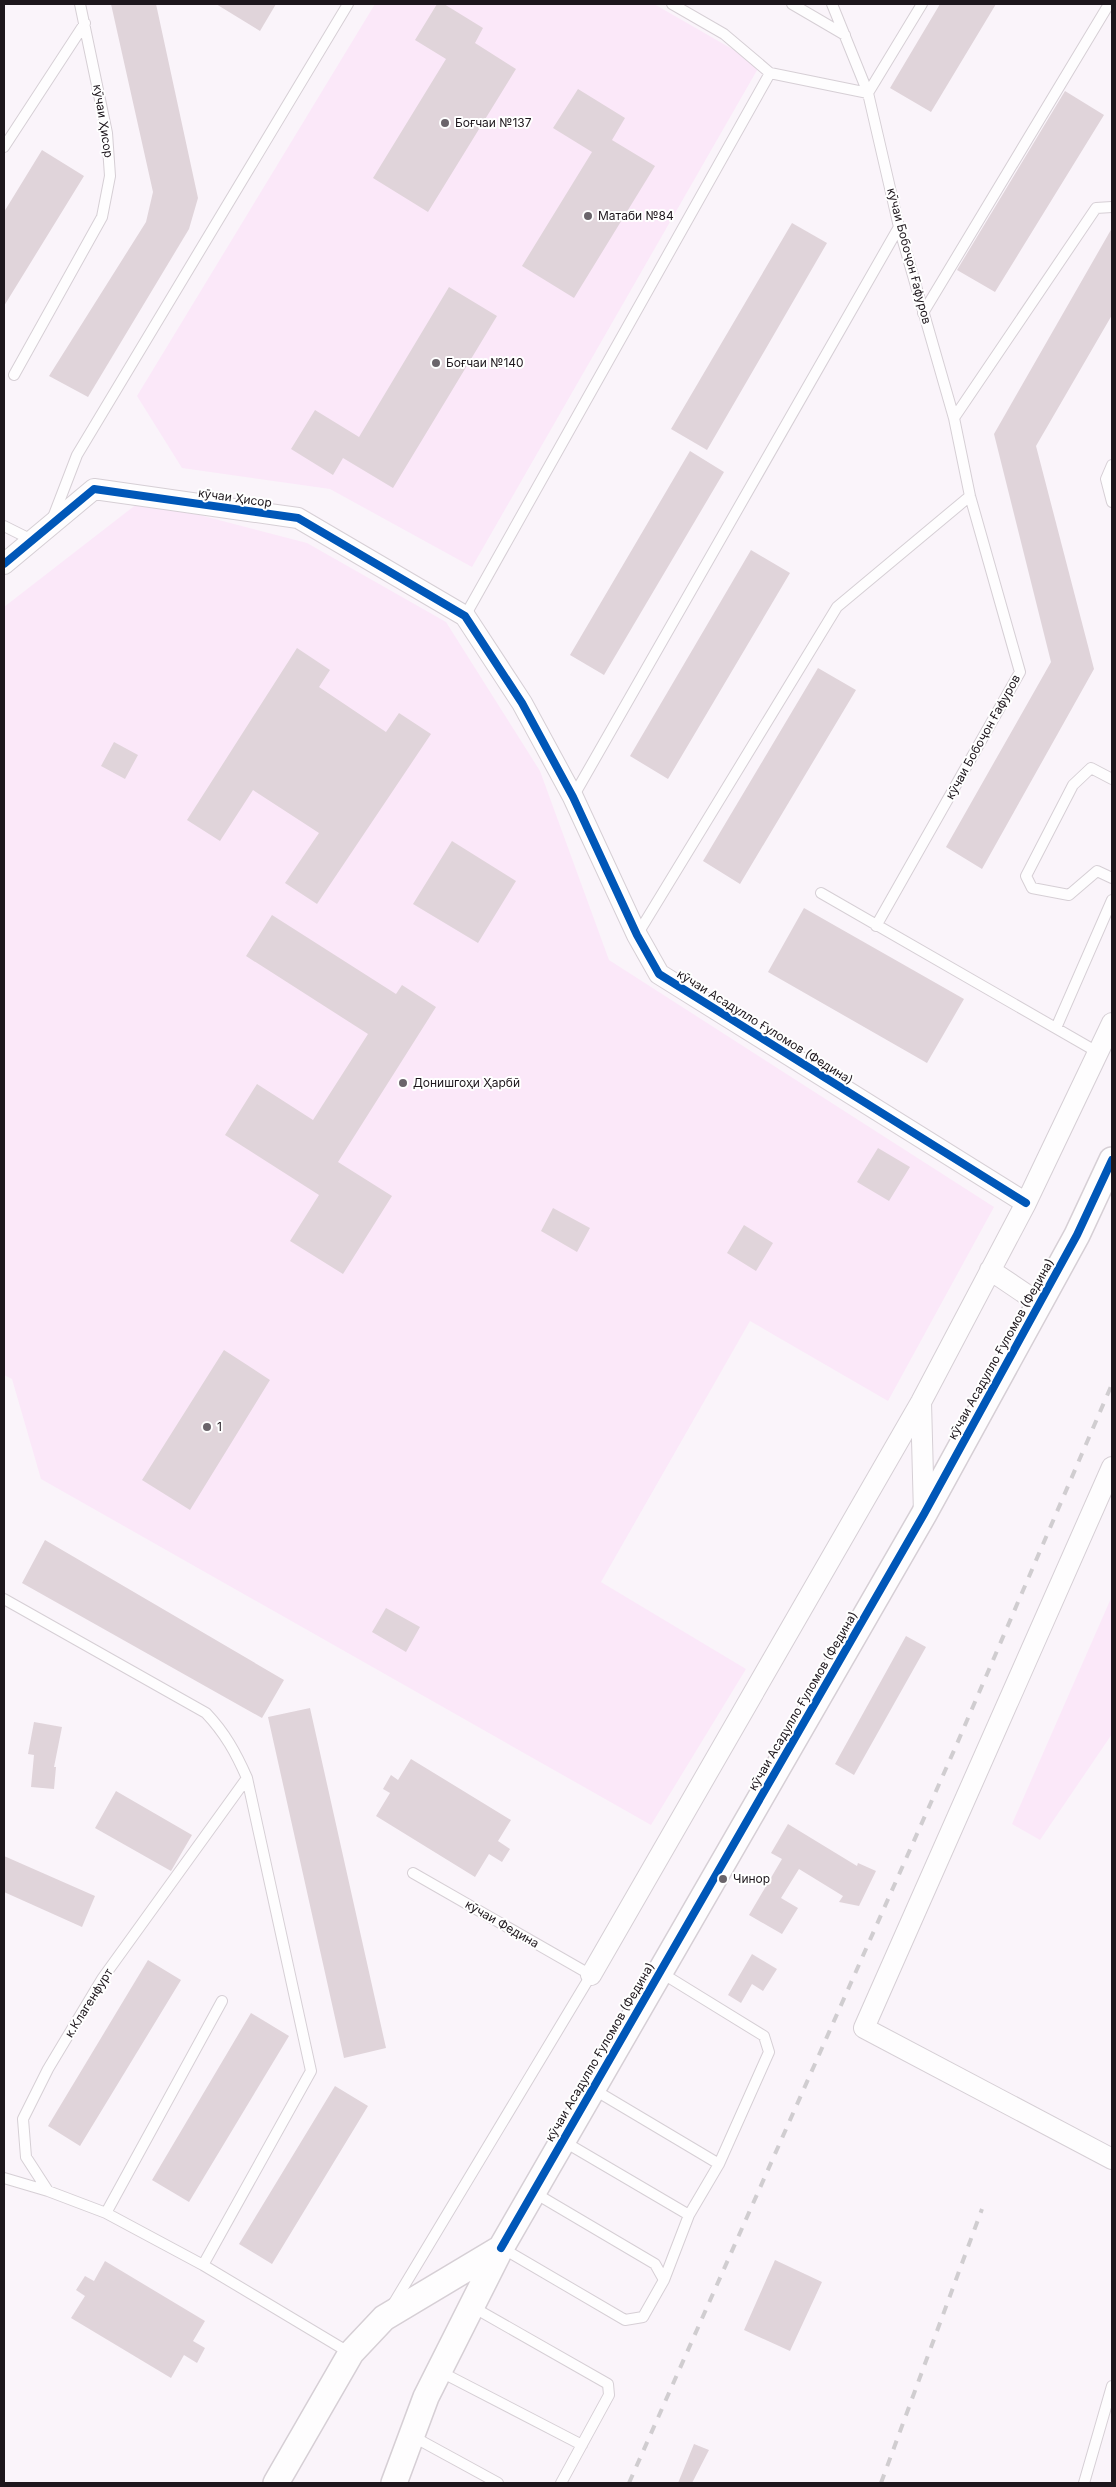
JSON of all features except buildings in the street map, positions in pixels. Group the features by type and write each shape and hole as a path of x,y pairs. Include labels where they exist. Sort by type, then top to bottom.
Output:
{"street":[{"name":"кӯчаи Ҳисор","path":"4,564 94,489 298,518 465,616"},
{"name":"кӯчаи Асадулло Ғуломов (Федина)","path":"465,616 522,703 573,797 638,935 660,974 1026,1203"},
{"path":"591,1975 921,1402 1026,1203 1112,1023"},
{"name":"кӯчаи Асадулло Ғуломов (Федина)","path":"394,2483 411,2436 439,2371 501,2248 924,1514 1077,1235 1112,1160"},
{"path":"990,1270 1040,1303"},
{"path":"921,1402 924,1514"},
{"path":"1112,1467 864,2028 1112,2159"},
{"name":"кӯчаи Асадулло Ғуломов (Федина)","path":"276,2483 351,2353 384,2318 501,2248"}],"lane":[{"name":"кӯчаи Ҳисор","path":"14,376 102,218 110,176 107,133 80,4"},
{"path":"50,525 77,455 348,4"},
{"path":"672,4 724,34 770,73 868,93 922,4"},
{"path":"792,4 844,36"},
{"name":"кӯчаи Бобоҷон Ғафуров","path":"832,4 868,93 899,227 954,418 970,496 1020,672 876,926"},
{"path":"923,313 1109,4"},
{"path":"4,147 85,23"},
{"path":"465,616 770,73"},
{"path":"954,418 1096,208 1111,206"},
{"path":"573,797 899,227"},
{"path":"1112,465 1106,479 1112,502"},
{"path":"638,935 837,607 970,496"},
{"path":"4,526 32,540"},
{"path":"1112,779 1091,768 1072,785 1026,876 1032,888 1068,895 1097,871 1112,878"},
{"path":"821,894 1099,1053"},
{"path":"1056,1028 1112,900"},
{"path":"4,1599 206,1712 224,1731 234,1747 248,1778 311,2071 203,2265"},
{"name":"к.Клагенфурт","path":"48,2191 26,2158 23,2119 48,2069 102,1979 248,1778"},
{"name":"кӯчаи Федина","path":"413,1873 591,1975"},
{"path":"501,2248 625,2320 643,2316 664,2280 689,2215 720,2164 769,2052 764,2036 660,1972"},
{"path":"384,2318 591,1975"},
{"path":"106,2213 222,2001"},
{"path":"592,2089 720,2164"},
{"path":"562,2141 689,2215"},
{"path":"4,2178 48,2191 106,2213 203,2265 351,2353"},
{"path":"533,2192 655,2264 664,2280"},
{"path":"471,2306 608,2384 609,2395 561,2483"},
{"path":"439,2371 582,2445"},
{"path":"1084,2483 1112,2386"},
{"path":"411,2436 498,2483"}],"shaded area":[{"path":"375,4 654,4 760,65 472,567 330,489 182,468 137,396"},
{"name":"Донишгоҳи Ҳарбӣ","path":"142,500 307,543 446,622 540,771 609,960 994,1207 888,1401 750,1321 601,1582 746,1669 651,1825 41,1479 12,1379 4,1375 4,607"},
{"path":"1112,1596 1112,1734 1040,1840 1012,1824"}],"railway":[{"path":"629,2483 956,1746 1112,1384"},
{"path":"881,2483 982,2209"}],"cycle path":[{"path":"4,564 94,489 298,518 465,616 522,703 573,797 637,935 659,974 1026,1203"},
{"path":"501,2248 924,1514 1077,1235 1112,1160"}],"place":[{"name":"Боғчаи №137","path":"445,123"},
{"name":"Матаби №84","path":"588,216"},
{"name":"Боғчаи №140","path":"436,363"},
{"name":"Донишгоҳи Ҳарбӣ","path":"403,1083"},
{"name":"1","path":"207,1427"},
{"name":"Чинор","path":"723,1879"}]}
